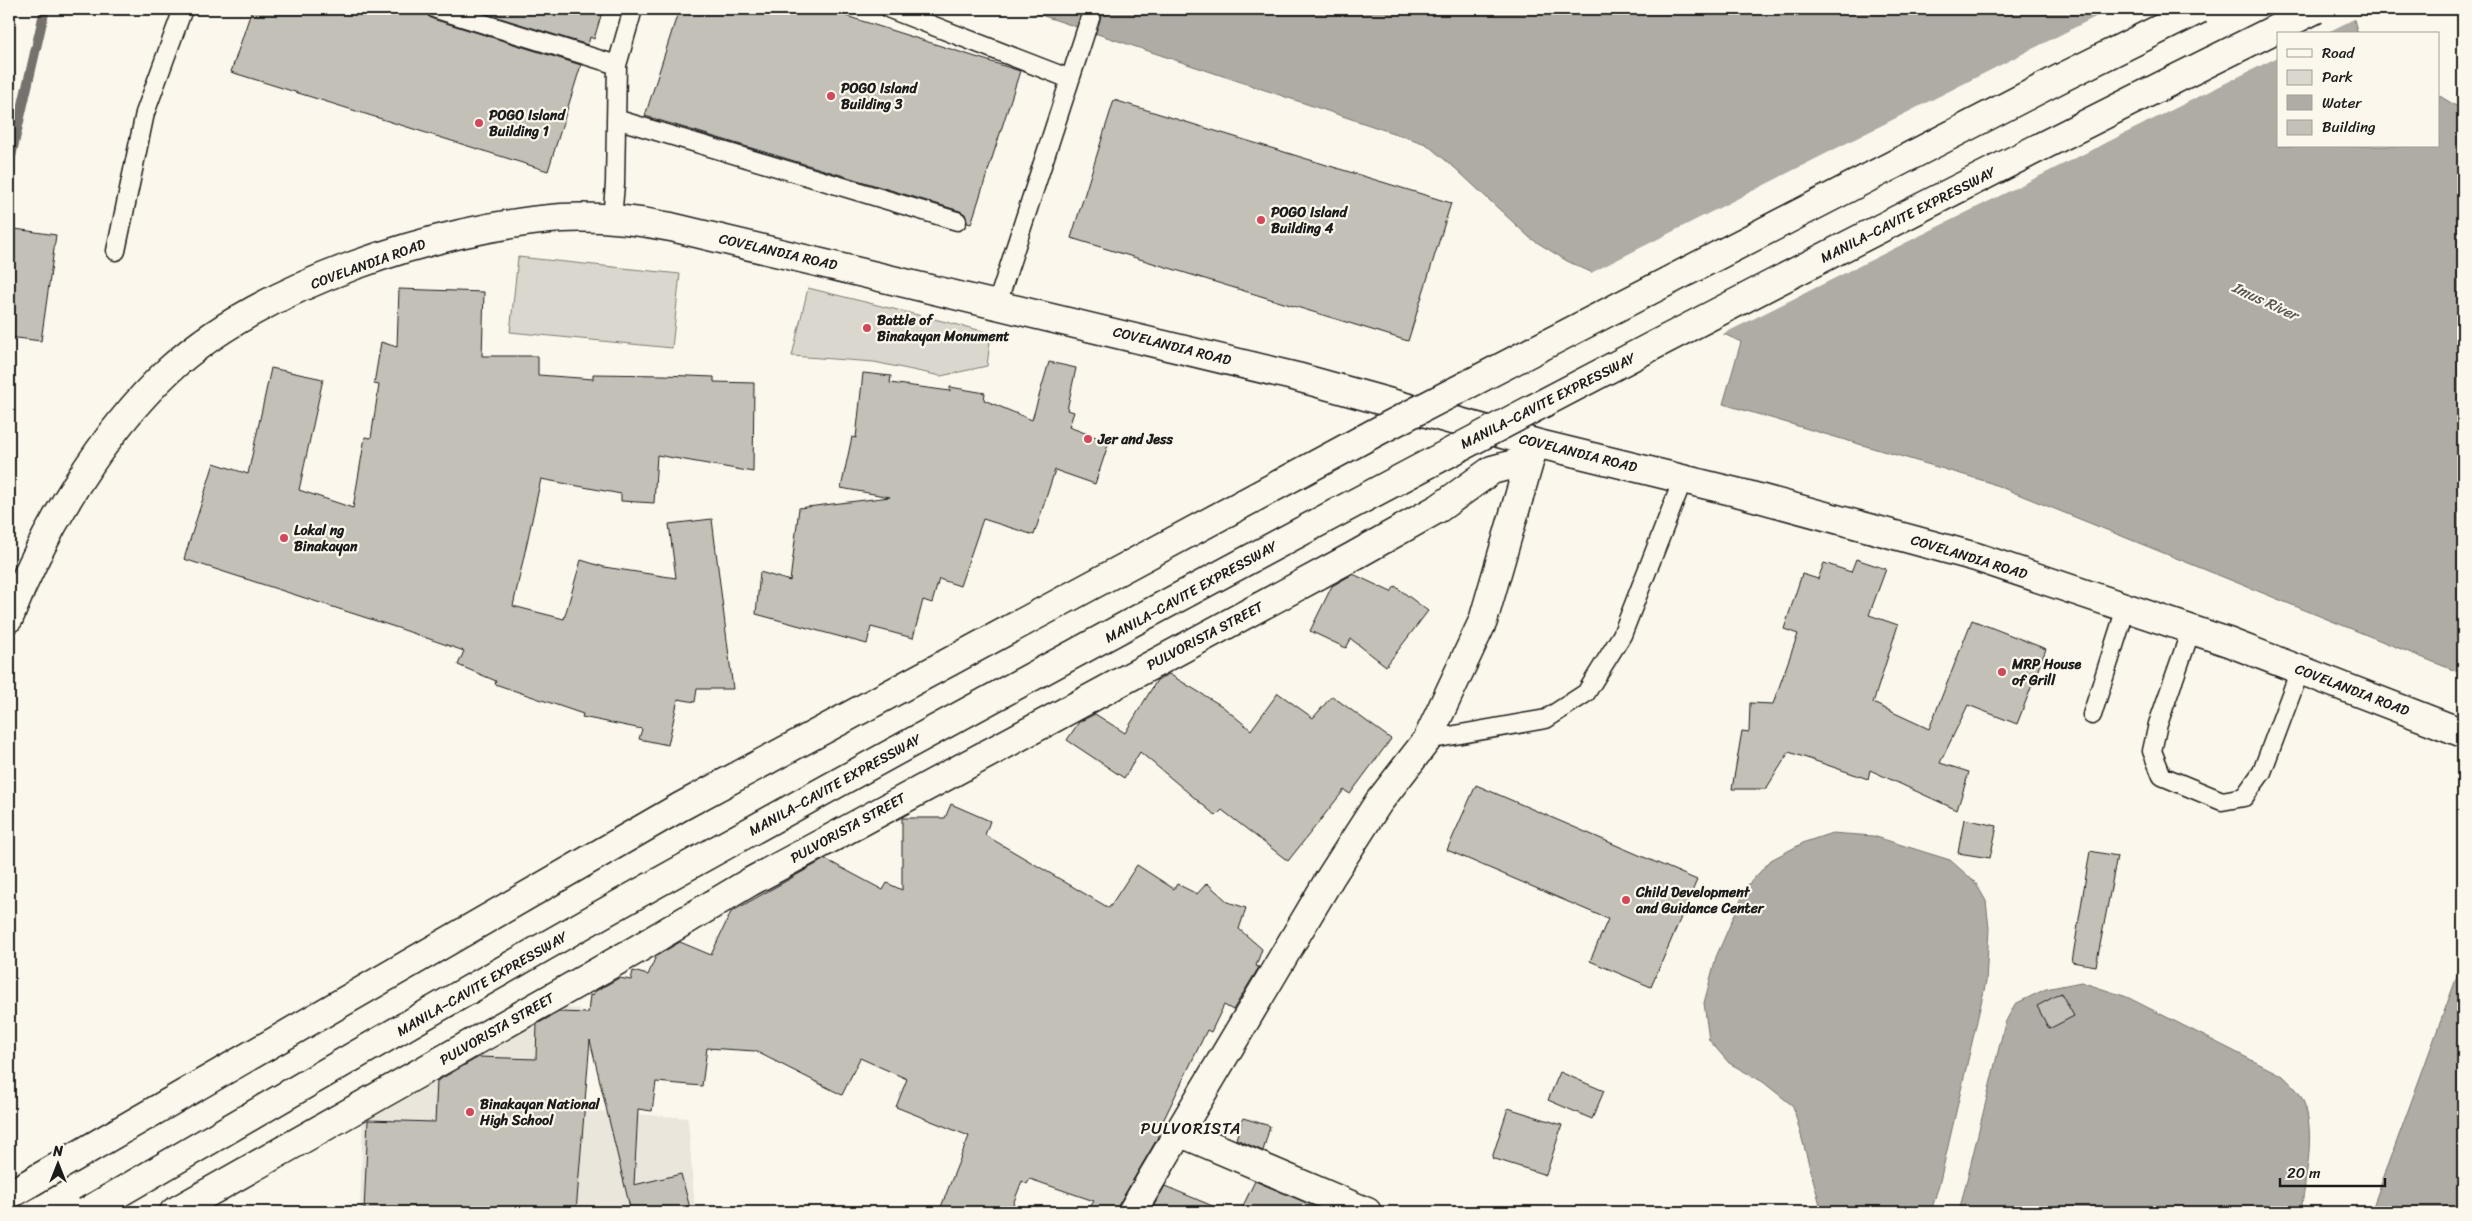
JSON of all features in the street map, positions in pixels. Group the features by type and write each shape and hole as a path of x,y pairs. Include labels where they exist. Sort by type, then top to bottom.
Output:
{"main road":[{"path":"9,1195 680,807 1378,431 2065,76 2200,9"},
{"name":"MANILA–CAVITE EXPRESSWAY","path":"86,1212 702,858 1424,465 2100,116 2316,9"},
{"name":"COVELANDIA ROAD","path":"9,618 26,572 44,539 83,477 115,432 169,370 195,348 228,326 262,306 306,286 388,254 426,242 536,221 564,218 612,219 671,227 1297,377 1532,452 1683,479 1976,557 2191,630 2300,670 2463,734"},
{"path":"1132,1212 1330,878 1378,803 1427,740 1482,621 1532,452"},
{"name":"PULVORISTA STREET","path":"174,1212 636,950 750,882 1360,553 1440,508 1492,470 1532,452"},
{"path":"1179,1132 1367,1212"}],"lane":[{"path":"116,251 145,113 182,9"},
{"path":"436,9 617,65"},
{"path":"612,219 617,65 633,9"},
{"path":"890,9 1070,79"},
{"path":"997,304 1093,9"},
{"path":"616,119 957,221"},
{"path":"1427,740 1546,719 1586,693 1622,635 1683,479"},
{"path":"2092,716 2126,608"},
{"path":"2191,630 2158,724 2152,751 2162,776 2222,802 2244,797 2262,772 2300,670"}],"shaded area":[{"name":"Binakayan National High School","path":"552,1007 580,1009 572,1109 688,1118 695,1212 360,1212 363,1115"}],"green space":[{"path":"518,257 680,274 672,348 510,332"},
{"path":"808,288 991,333 987,366 941,376 874,362 792,356"}],"water":[{"name":"Imus River","path":"1023,9 2351,9 2357,32 2277,32 2277,148 2440,148 2440,96 2463,110 2463,674 1988,482 1723,404 1741,342 1567,261 1530,238 1456,169 1426,144"},
{"path":"1832,833 1873,836 1950,860 1975,882 1986,901 1989,928 1986,982 1940,1181 1931,1212 1822,1212 1793,1106 1763,1082 1729,1063 1709,1040 1704,1003 1716,957 1747,886 1771,860 1805,842"},
{"path":"2463,960 2463,1212 2371,1212"},
{"path":"2081,982 2127,997 2283,1076 2293,1086 2299,1093 2305,1106 2309,1135 2309,1151 2301,1212 1959,1212 2005,1023 2015,1004 2046,989"}],"pier":[{"path":"2111,9 2353,9 2356,18 2328,32 2277,32 2277,57 1721,335 1589,274"}],"building":[{"name":"POGO Island Building 1","path":"252,9 426,9 428,16 433,19 581,65 548,171 231,72"},
{"path":"471,9 603,9 594,39 590,37 588,45"},
{"name":"POGO Island Building 3","path":"679,9 824,9 1020,71 971,224 967,223 965,214 960,211 645,116"},
{"name":"POGO Island Building 4","path":"1114,100 1451,203 1408,341 1071,238"},
{"path":"15,229 56,235 41,341 9,337 9,274"},
{"path":"399,289 484,292 482,356 538,356 538,375 593,379 593,374 663,375 714,377 714,382 754,383 753,472 657,455 654,503 621,501 621,494 541,479 513,606 564,619 581,560 604,567 676,578 669,524 712,519 733,689 697,689 695,702 678,699 668,745 639,739 642,729 582,717 583,714 495,684 496,681 458,665 464,651 184,559 214,463 248,474 271,368 323,379 299,490 353,508 365,437 371,438 379,385 374,384 381,342 397,347"},
{"path":"1049,362 1076,368 1067,410 1074,412 1069,427 1109,442 1095,484 1055,470 1034,535 983,519 960,586 939,579 932,603 923,600 913,638 871,627 867,644 756,614 760,572 790,581 799,508 890,497 841,488 852,437 856,438 863,373 891,376 890,383 950,391 950,387 985,393 984,400 1032,420"},
{"path":"1856,559 1886,569 1869,615 1898,625 1873,703 1929,729 1972,620 2046,649 2017,724 1968,705 1940,763 1969,772 1957,810 1870,770 1868,779 1789,752 1766,789 1732,789 1742,731 1749,732 1750,703 1773,704 1798,634 1784,629 1802,574 1818,579 1824,563 1851,572"},
{"path":"1353,574 1391,592 1395,586 1428,611 1386,666 1351,639 1346,648 1310,631 1332,586"},
{"path":"1169,674 1222,706 1251,730 1278,693 1313,718 1332,696 1391,739 1350,794 1344,790 1288,861 1222,810 1216,816 1140,752 1124,778 1067,740 1079,722 1095,714 1125,733 1157,680"},
{"name":"Child Development and Guidance Center","path":"1476,785 1697,880 1651,987 1590,961 1608,919 1447,850"},
{"path":"951,804 990,821 985,835 1109,908 1137,865 1174,889 1177,884 1197,894 1207,883 1228,902 1246,908 1239,929 1262,949 1256,966 1259,967 1233,1010 1224,1005 1211,1032 1207,1030 1163,1121 1157,1139 1116,1212 1087,1212 1094,1201 1030,1179 1027,1184 1022,1181 1010,1212 939,1212 969,1136 896,1107 907,1079 860,1058 842,1095 755,1051 707,1048 702,1086 656,1082 652,1111 638,1109 634,1185 681,1174 691,1212 631,1212 590,1040 576,1212 364,1212 368,1120 435,1122 437,1081 479,1057 536,1059 537,1024 559,1012 588,1013 590,995 593,996 594,992 619,978 631,980 633,971 648,975 656,956 680,942 711,955 731,912 825,859 883,890 887,883 902,890 902,818 945,818"},
{"path":"1964,819 1997,826 1990,858 1958,853"},
{"path":"2090,851 2117,856 2096,966 2072,962"},
{"path":"2061,993 2074,1016 2049,1029 2037,1006"},
{"path":"1560,1072 1604,1091 1592,1119 1548,1100"},
{"path":"1508,1108 1562,1125 1546,1175 1492,1158"},
{"path":"1243,1118 1270,1126 1263,1151 1236,1139"},
{"path":"1255,1181 1328,1212 1240,1212"},
{"path":"1165,1186 1227,1212 1150,1212"}],"waterway":[{"path":"9,165 45,9"}],"place":[{"name":"POGO Island Building 3","path":"831,96"},
{"name":"POGO Island Building 1","path":"479,123"},
{"name":"POGO Island Building 4","path":"1261,220"},
{"name":"Battle of Binakayan Monument","path":"867,328"},
{"name":"Jer and Jess","path":"1088,439"},
{"name":"Lokal ng Binakayan","path":"284,538"},
{"name":"MRP House of Grill","path":"2002,672"},
{"name":"Child Development and Guidance Center","path":"1626,900"},
{"name":"Binakayan National High School","path":"470,1112"}],"district":[{"name":"PULVORISTA","path":"1191,1128"}]}
